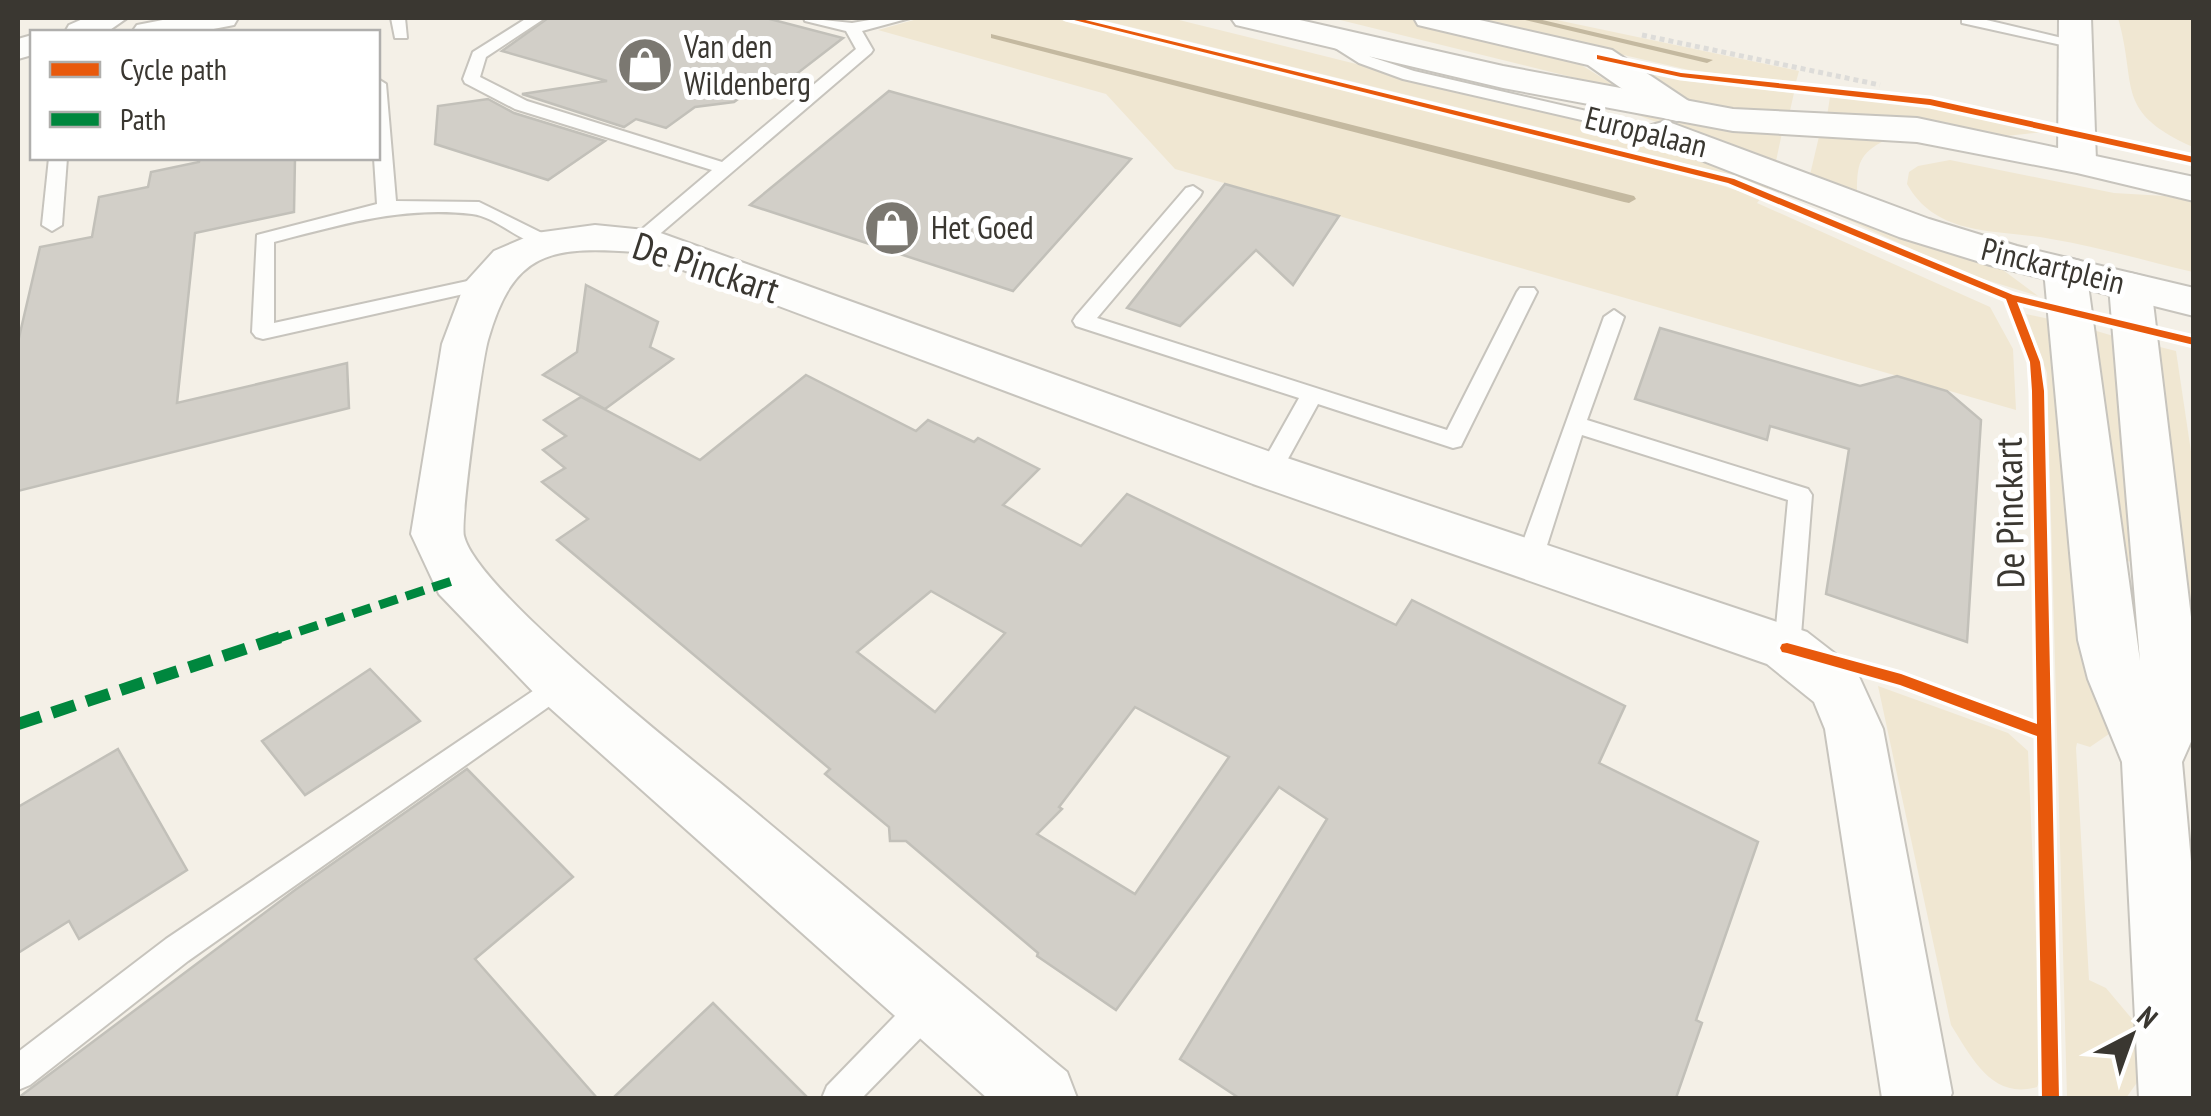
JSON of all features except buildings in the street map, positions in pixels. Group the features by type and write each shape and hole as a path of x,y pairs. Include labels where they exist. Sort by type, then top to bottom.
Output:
{"main road":[{"name":"Europalaan","path":"1248,18 1503,77 1675,123 1914,228"},
{"name":"Europalaan","path":"1675,123 1733,120 1816,107 1872,125 1954,137"},
{"path":"1914,228 1883,205 1871,190 1870,170 1907,145 1954,137 2078,160 2194,189"},
{"name":"Pinckartplein","path":"1914,228 2194,302"}],"street":[{"path":"159,30 222,18"},
{"name":"Europalaan","path":"1430,18 1600,57 1675,123"},
{"path":"2075,30 2078,160"},
{"name":"De Pinckart","path":"486,283 508,260 550,242 595,237 641,240 1270,471 1787,648 1836,687 1854,729 1918,1097"},
{"name":"De Pinckart","path":"2065,270 2106,640 2116,680 2152,762 2175,1098"},
{"path":"486,283 464,344 437,534 458,579 560,683 1042,1098"},
{"name":"De Pinckart","path":"2130,286 2181,664 2173,714 2152,762"}],"lane":[{"path":"398,18 401,36"},
{"path":"537,18 479,55 471,79 521,105 723,168"},
{"path":"810,18 852,28 902,18"},
{"path":"1968,20 2075,30"},
{"path":"641,240 865,50 852,28"},
{"name":"Europalaan","path":"1327,36 1365,60 1409,75 1675,123"},
{"path":"380,111 387,207"},
{"path":"52,225 58,160"},
{"path":"1193,192 1083,321 1453,440 1527,292"},
{"path":"486,283 264,332 264,239 387,207 479,208 550,242"},
{"path":"1529,561 1614,317"},
{"path":"1270,471 1311,396"},
{"path":"1574,424 1800,495 1787,648"},
{"path":"2106,640 2181,664"},
{"path":"18,1072 177,950 560,683"},
{"path":"839,1098 932,1002"}],"path":[{"path":"1633,33 1807,69"},
{"path":"1816,107 1893,99"}],"shaded area":[{"path":"921,18 1053,18 1701,179 1761,198 1757,203 1990,307 2013,349 2016,410 1175,169 1106,94 878,30"},
{"path":"1094,18 1171,18 1666,141 1769,178 1768,189 1673,160"},
{"path":"1332,18 1404,18 1571,55 1570,58 1620,89"},
{"path":"1482,18 1552,19 1799,71 1796,82 1689,70 1479,22"},
{"path":"2118,18 2193,18 2193,147 2168,134 2139,109 2129,80"},
{"path":"1641,71 1687,81 1794,93 1789,115 1725,111 1694,103"},
{"path":"1830,97 1929,107 2043,132 2006,136 2005,140 1827,116"},
{"path":"1637,107 1783,128 1775,166 1632,113"},
{"path":"1821,128 1889,138 1863,158 1854,193 1809,179"},
{"path":"1950,160 2114,193 2193,202 2193,272 2069,242 1952,222 1935,214 1907,184 1909,172 1918,166"},
{"path":"1805,200 1995,264 2038,296 1964,273"},
{"path":"2026,314 2054,320 2078,615 2109,734 2090,747 2077,743 2076,748 2089,980 2106,988 2143,1032 2141,1077 2126,1098 2067,1098 2047,373"},
{"path":"2093,330 2117,337 2134,562 2119,560"},
{"path":"2152,345 2176,351 2193,465 2193,646"},
{"path":"1878,686 2008,733 2028,751 2042,1075 2037,1087 2021,1089 1996,1082 1976,1063 1951,1025"}],"waterway":[{"path":"1522,18 1707,60"},
{"path":"995,36 1629,199"}],"marked path":[{"path":"18,724 458,579"}],"cycle path":[{"path":"1070,18 1731,181 2010,297 2194,342"},
{"path":"1600,57 1681,75 1930,102 2194,160"},
{"path":"2010,297 2035,362 2038,391 2051,1098"},
{"path":"1787,648 1901,680 2045,733"}],"place":[{"name":"Van den Wildenberg","path":"645,65"},
{"name":"Het Goed","path":"892,228"}]}
